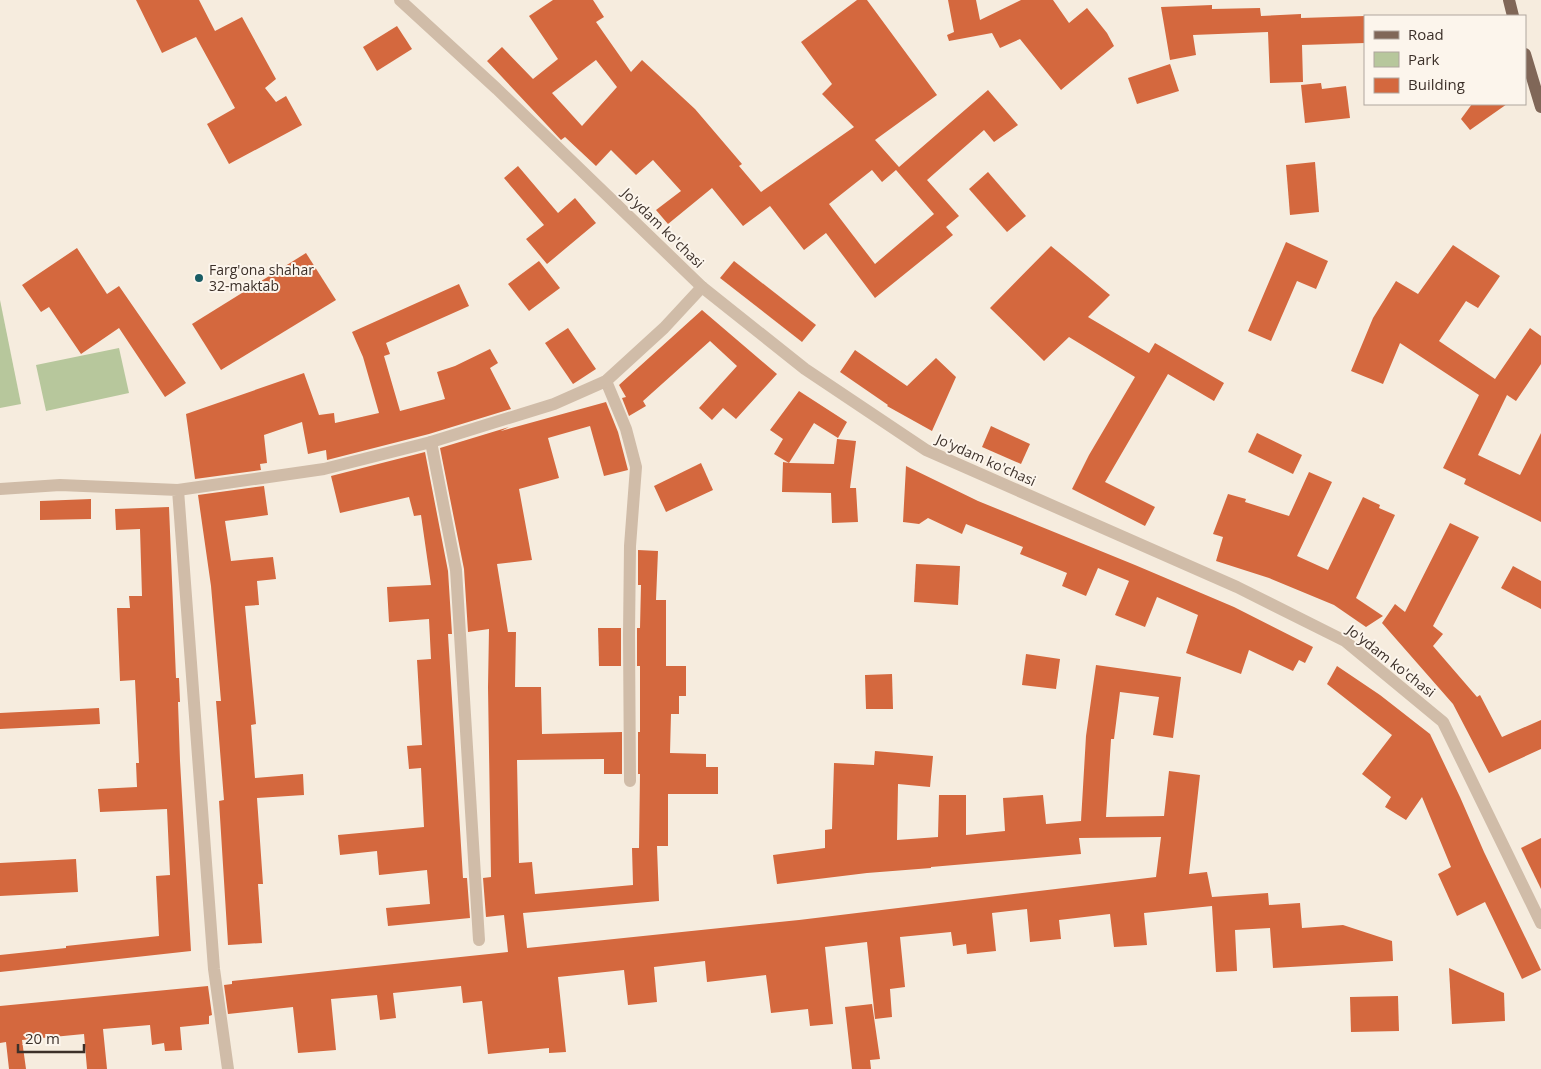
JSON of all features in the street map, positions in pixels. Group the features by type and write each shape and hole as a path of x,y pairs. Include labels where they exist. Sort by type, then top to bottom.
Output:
{"main road":[{"path":"1509,0 1514,15"},
{"path":"1526,57 1541,107"}],"street":[{"name":"Jo'ydam ko'chasi","path":"400,0 497,89 702,287 804,369 926,450 1237,587 1345,641 1443,722 1541,923"},
{"path":"0,489 60,485 178,490 324,469 431,442 554,404 606,381 664,328 702,287"},
{"path":"606,381 626,429 636,467 630,546 630,781"},
{"path":"431,442 456,570 479,940"},
{"path":"178,490 214,969 228,1069"}],"green space":[{"path":"0,300 21,404 0,408"},
{"path":"119,348 129,393 46,411 36,365"}],"building":[{"path":"136,0 199,0 215,31 242,17 276,79 265,88 276,102 286,96 302,125 229,164 207,124 235,108 196,37 162,53"},
{"path":"553,0 593,0 604,17 596,22 631,72 642,60 695,109 742,164 739,166 761,192 854,127 822,94 832,84 801,42 857,0 867,0 937,95 875,140 899,167 988,90 1018,125 994,142 984,130 927,180 959,216 946,227 953,235 875,298 826,233 804,250 770,206 743,226 712,188 668,224 656,210 681,191 653,160 636,175 611,150 596,166 565,137 561,140 487,61 502,47 533,79 558,59 529,16","holes":["596,60 617,87 582,126 552,93","872,170 882,182 896,170 934,214 875,264 829,204"]},
{"path":"948,0 976,0 980,20 1021,0 1053,0 1069,23 1087,8 1107,33 1114,46 1061,90 1020,39 1000,48 992,33 949,41 947,35 954,32"},
{"path":"1212,5 1212,9 1260,8 1261,16 1301,14 1301,18 1364,16 1364,43 1302,45 1303,82 1270,83 1268,32 1193,35 1196,55 1170,60 1161,7"},
{"path":"397,26 412,49 377,71 363,47"},
{"path":"1170,64 1179,91 1137,104 1128,78"},
{"path":"1321,83 1322,89 1346,86 1350,118 1305,123 1301,85"},
{"path":"1471,105 1506,105 1470,130 1461,119"},
{"path":"1315,162 1319,212 1290,215 1286,165"},
{"path":"518,166 558,213 575,198 596,223 547,264 526,239 544,225 504,178"},
{"path":"988,172 1026,216 1007,232 969,189"},
{"path":"1286,242 1328,261 1316,289 1297,281 1271,341 1248,331"},
{"path":"1453,245 1500,276 1478,308 1466,301 1439,341 1495,379 1530,328 1541,336 1541,364 1516,401 1507,395 1478,455 1520,475 1541,433 1541,522 1464,484 1466,479 1443,468 1479,395 1400,343 1383,384 1351,371 1373,318 1396,281 1418,294"},
{"path":"1051,246 1110,295 1088,317 1149,353 1155,343 1224,383 1214,401 1168,374 1105,482 1155,507 1145,526 1072,489 1089,455 1135,377 1069,337 1044,361 990,308"},
{"path":"77,248 107,294 119,286 186,383 165,397 119,328 81,354 49,307 41,312 22,285"},
{"path":"306,253 336,300 221,370 192,324"},
{"path":"539,261 560,288 529,311 508,284"},
{"path":"734,261 816,325 802,342 720,278"},
{"path":"459,284 469,306 386,343 390,354 384,356 400,411 445,399 437,372 455,366 490,349 498,363 490,368 511,409 429,434 327,460 326,450 308,454 302,422 264,435 267,463 260,464 261,470 195,479 186,414 304,373 319,415 334,413 335,423 379,413 363,357 352,332"},
{"path":"702,310 777,374 736,419 723,408 712,420 699,408 737,366 710,341 643,401 646,406 629,416 622,398 626,397 619,385"},
{"path":"568,328 596,369 573,384 545,343"},
{"path":"855,350 907,386 936,358 956,377 932,431 887,406 840,372"},
{"path":"799,391 847,422 838,438 814,423 789,463 774,454 783,439 770,430"},
{"path":"606,402 618,432 628,470 604,476 590,426 548,438 559,478 519,489 532,560 497,564 508,632 516,632 515,687 541,687 542,734 622,732 622,774 604,774 604,759 517,760 519,863 532,862 535,894 633,885 632,848 639,848 640,774 638,774 638,732 640,732 640,666 637,666 637,628 640,628 641,585 638,585 638,550 658,551 656,600 666,600 666,666 686,666 686,696 679,696 679,714 671,714 670,753 706,754 706,767 718,767 718,794 668,794 668,846 657,846 659,901 523,913 527,948 799,920 1156,877 1161,837 1079,838 1081,854 867,873 777,884 773,855 825,848 825,830 832,829 834,763 874,765 875,751 933,756 930,787 898,784 897,840 938,837 939,795 966,795 966,835 1005,831 1003,798 1043,795 1046,824 1081,821 1086,736 1096,665 1181,677 1173,738 1153,735 1159,697 1120,692 1114,739 1111,739 1106,817 1164,816 1169,771 1200,775 1189,874 1207,872 1212,897 1268,893 1269,905 1300,903 1302,928 1343,925 1392,941 1393,961 1273,968 1270,928 1235,930 1237,971 1216,972 1212,906 1144,913 1147,945 1114,947 1110,914 1059,920 1061,939 1030,942 1027,909 992,913 996,951 967,954 966,944 953,946 951,932 900,937 905,987 890,989 892,1017 875,1019 867,942 825,947 833,1024 810,1026 808,1009 771,1013 766,975 707,982 705,961 654,967 657,1002 628,1005 624,970 558,977 566,1052 549,1053 549,1048 488,1054 482,1001 463,1003 461,986 393,993 396,1018 380,1020 377,995 331,999 336,1050 298,1053 293,1007 228,1014 224,985 232,984 232,981 508,952 504,915 486,917 483,878 491,877 489,629 468,632 464,569 440,448 509,427 501,431"},
{"path":"991,426 1030,444 1021,464 982,447"},
{"path":"1257,433 1302,455 1293,474 1248,452"},
{"path":"837,439 856,441 850,488 856,488 858,522 832,523 831,493 782,492 783,462 834,464"},
{"path":"425,452 448,571 452,634 448,634 463,878 467,878 470,918 388,926 386,908 430,904 427,870 379,875 377,851 340,855 338,835 424,827 421,768 409,769 407,746 422,745 417,660 431,659 429,619 389,622 387,587 431,585 421,515 414,516 409,497 340,513 331,476"},
{"path":"701,463 713,490 666,512 654,486"},
{"path":"906,466 978,501 1234,607 1313,647 1305,663 1299,660 1293,671 1249,650 1241,674 1186,653 1198,615 1157,597 1145,627 1115,615 1129,581 1098,568 1086,596 1062,586 1067,573 1020,554 1023,547 966,524 962,534 928,518 919,524 903,522"},
{"path":"1309,472 1332,482 1297,556 1328,570 1363,497 1380,505 1379,508 1395,515 1356,598 1383,616 1366,627 1334,605 1269,578 1216,561 1223,537 1213,534 1228,494 1246,499 1245,502 1289,516"},
{"path":"264,486 268,515 225,521 231,561 273,557 276,579 257,581 259,605 245,606 256,724 251,725 255,778 303,774 304,795 257,798 263,884 258,884 262,943 228,945 219,801 224,800 216,701 221,701 211,586 198,495"},
{"path":"91,499 91,519 40,520 40,501"},
{"path":"169,507 176,678 179,678 180,761 191,951 0,972 0,955 159,936 156,876 170,875 167,809 100,812 98,789 137,787 136,763 139,763 135,680 120,681 117,608 130,608 129,596 142,596 140,529 116,530 115,509"},
{"path":"1450,523 1479,537 1433,626 1443,634 1433,646 1477,697 1480,695 1502,737 1541,720 1541,749 1489,773 1453,704 1382,623 1395,604 1405,612"},
{"path":"916,564 960,566 958,605 914,602"},
{"path":"1513,566 1541,581 1541,609 1501,588"},
{"path":"598,628 621,628 621,666 599,666"},
{"path":"1026,654 1060,659 1056,689 1022,685"},
{"path":"1337,666 1380,695 1430,734 1541,970 1522,979 1485,902 1457,916 1438,874 1451,867 1422,797 1406,820 1385,807 1391,797 1362,774 1392,735 1327,684"},
{"path":"892,674 893,709 866,709 865,675"},
{"path":"99,708 100,724 0,729 0,713"},
{"path":"1541,838 1541,889 1521,848"},
{"path":"76,859 78,892 0,896 0,863"},
{"path":"1449,968 1504,993 1505,1021 1452,1024"},
{"path":"208,986 212,1015 209,1016 209,1024 180,1027 182,1050 165,1051 164,1043 152,1045 150,1025 103,1029 107,1069 87,1069 84,1034 22,1040 26,1069 9,1069 6,1042 0,1043 0,1006"},
{"path":"1398,996 1399,1031 1351,1032 1350,997"},
{"path":"872,1004 880,1059 870,1060 871,1069 852,1069 845,1007"}],"place":[{"name":"Farg'ona shahar 32-maktab","path":"199,278"}]}
